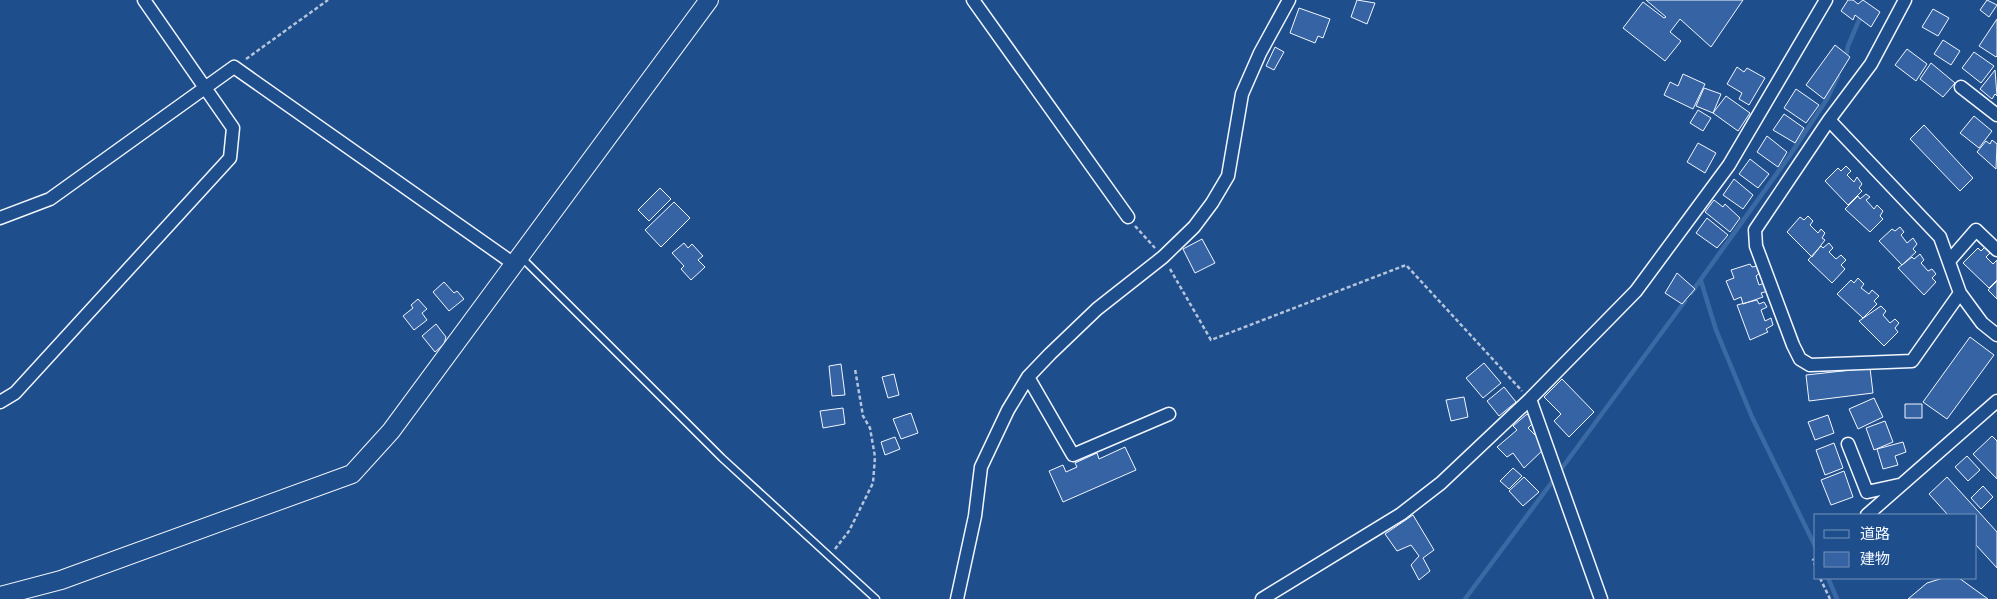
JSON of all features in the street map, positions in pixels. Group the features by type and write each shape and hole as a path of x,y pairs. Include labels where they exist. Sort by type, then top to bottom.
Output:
{"street":[{"path":"0,402 15,393 230,158 233,128 144,0"},
{"path":"0,596 61,580 352,474 391,431 709,0"},
{"path":"973,0 1128,217"},
{"path":"957,599 975,516 981,467 1008,410 1028,377 1097,309 1163,257 1194,227 1228,176 1242,94 1260,52 1289,0"},
{"path":"1262,599 1401,514 1441,483 1530,400 1636,291 1729,165 1826,0"},
{"path":"1905,0 1871,64 1829,120 1755,230 1756,246 1793,345 1800,359 1810,365 1912,361 1960,293"},
{"path":"0,218 50,199 234,66 517,260"},
{"path":"1961,88 1997,115"},
{"path":"1829,120 1940,236 1960,293 1982,323 1997,335"},
{"path":"1949,261 1976,230 1997,250"},
{"path":"1028,377 1073,454 1169,414"},
{"path":"1530,400 1601,599"},
{"path":"1868,514 1997,401"},
{"path":"1848,444 1867,492 1901,485"}],"lane":[{"path":"517,260 722,458 876,599"}],"path":[{"path":"234,66 328,0"},
{"path":"1128,217 1163,257 1211,340 1406,265 1530,400"},
{"path":"829,557 849,531 873,483 875,457 870,428 863,416 855,369"},
{"path":"1820,579 1830,599"}],"building":[{"path":"1357,0 1375,3 1367,24 1351,17"},
{"path":"1646,0 1743,0 1711,47 1680,19 1670,32 1681,41 1665,61 1623,28 1643,2 1664,18 1666,17"},
{"path":"1848,0 1853,0 1858,4 1863,0 1880,12 1871,27 1855,15 1853,20 1841,11"},
{"path":"1987,0 1997,5 1989,17 1980,10"},
{"path":"1299,8 1330,19 1323,38 1318,36 1315,43 1290,33"},
{"path":"1933,9 1949,18 1938,36 1922,27"},
{"path":"1997,19 1997,56 1996,57 1979,46"},
{"path":"1943,40 1960,51 1951,65 1934,54"},
{"path":"1835,45 1850,57 1824,99 1806,85"},
{"path":"1275,47 1284,52 1274,70 1266,66"},
{"path":"1907,49 1927,64 1916,81 1895,65"},
{"path":"1974,52 1994,66 1981,83 1962,68"},
{"path":"1931,63 1955,83 1943,97 1920,79"},
{"path":"1737,67 1744,72 1747,68 1765,78 1749,105 1739,99 1742,93 1727,84"},
{"path":"1995,70 1997,96 1995,94 1992,99 1980,89"},
{"path":"1683,74 1705,84 1693,109 1664,95 1670,82 1678,86"},
{"path":"1704,88 1721,94 1713,113 1696,106"},
{"path":"1796,89 1819,105 1806,123 1784,108"},
{"path":"1726,96 1750,113 1738,131 1713,113"},
{"path":"1698,110 1711,118 1703,131 1690,123"},
{"path":"1784,114 1804,128 1795,143 1773,130"},
{"path":"1974,116 1992,131 1979,148 1960,133"},
{"path":"1924,125 1973,178 1960,191 1910,139"},
{"path":"1767,136 1787,152 1778,167 1757,152"},
{"path":"1992,140 1997,144 1996,169 1977,152 1986,141 1990,144"},
{"path":"1698,143 1716,153 1705,173 1687,162"},
{"path":"1750,159 1769,174 1758,188 1739,174"},
{"path":"1846,166 1851,171 1847,175 1854,182 1857,177 1862,184 1859,188 1862,191 1848,205 1825,181 1838,168 1841,171"},
{"path":"1734,179 1753,195 1743,209 1723,195"},
{"path":"660,188 671,199 649,221 638,210"},
{"path":"1866,194 1870,197 1866,200 1874,209 1877,205 1883,211 1880,216 1883,219 1870,232 1845,209 1858,196 1860,199"},
{"path":"1714,200 1723,207 1725,204 1740,218 1730,232 1705,212"},
{"path":"674,202 690,218 661,247 645,230"},
{"path":"1808,216 1813,221 1810,225 1818,233 1821,229 1825,233 1822,238 1825,240 1812,257 1787,232 1800,217 1804,220"},
{"path":"1707,218 1728,235 1717,248 1696,233"},
{"path":"1900,227 1904,232 1901,235 1907,243 1913,238 1917,244 1913,249 1916,252 1902,265 1879,241 1892,229 1895,231"},
{"path":"1202,239 1215,263 1195,273 1183,249"},
{"path":"684,243 688,248 692,244 703,256 698,260 705,267 691,280 681,269 684,266 672,253"},
{"path":"1829,243 1833,248 1829,252 1836,259 1841,255 1846,260 1841,265 1845,269 1832,283 1808,260 1821,246 1823,248"},
{"path":"1986,246 1992,251 1986,257 1993,264 1997,260 1997,280 1989,288 1963,263 1978,248 1981,251"},
{"path":"1920,254 1924,260 1921,263 1928,271 1932,269 1936,274 1932,278 1936,282 1924,295 1898,268 1912,257 1914,259"},
{"path":"1750,264 1752,267 1758,266 1760,273 1756,276 1759,285 1764,283 1768,291 1761,293 1763,297 1743,304 1741,297 1734,300 1726,281 1734,278 1731,270"},
{"path":"1677,273 1695,289 1682,304 1665,293"},
{"path":"1858,278 1864,284 1861,288 1869,294 1872,290 1879,296 1874,301 1877,304 1863,318 1837,294 1851,280 1854,283"},
{"path":"1997,281 1997,299 1988,290"},
{"path":"444,282 454,293 457,291 464,299 449,311 433,292"},
{"path":"418,299 427,309 422,313 427,320 414,330 403,316 413,308 411,305"},
{"path":"1757,300 1759,304 1764,302 1767,307 1761,310 1765,321 1771,318 1773,325 1766,329 1768,332 1750,340 1737,305"},
{"path":"1881,306 1886,311 1883,315 1890,323 1895,319 1899,323 1895,328 1898,332 1884,346 1859,321"},
{"path":"436,324 446,337 444,344 435,352 422,336"},
{"path":"1970,337 1994,355 1947,419 1923,402"},
{"path":"1484,363 1501,383 1483,398 1466,378"},
{"path":"841,364 845,395 832,396 829,366"},
{"path":"1870,368 1873,393 1809,401 1806,375"},
{"path":"894,374 899,395 888,398 882,377"},
{"path":"1562,379 1594,412 1569,437 1554,421 1561,414 1544,397"},
{"path":"1504,387 1516,402 1499,416 1487,401"},
{"path":"1464,397 1468,417 1451,421 1446,400"},
{"path":"1874,398 1883,417 1858,429 1849,409"},
{"path":"1905,404 1922,404 1922,418 1905,418"},
{"path":"843,408 845,424 823,428 820,411"},
{"path":"911,413 918,433 901,439 893,419"},
{"path":"1527,414 1534,422 1528,428 1542,442 1544,449 1524,468 1513,453 1507,457 1497,447 1517,430 1513,426"},
{"path":"1828,415 1834,433 1815,440 1808,422"},
{"path":"1885,421 1893,442 1874,450 1866,428"},
{"path":"1992,436 1997,441 1997,479 1973,454"},
{"path":"895,437 900,449 885,455 881,442"},
{"path":"1903,442 1906,452 1895,456 1898,465 1883,469 1877,449"},
{"path":"1834,443 1843,468 1825,475 1816,450"},
{"path":"1125,447 1136,470 1063,502 1049,471 1063,465 1066,472 1077,467 1075,463 1097,453 1099,459"},
{"path":"1967,456 1980,470 1968,481 1955,467"},
{"path":"1513,468 1522,476 1509,489 1500,481"},
{"path":"1844,471 1853,497 1831,505 1821,480"},
{"path":"1524,477 1539,492 1523,506 1509,491"},
{"path":"1947,477 1997,532 1997,568 1977,546 1977,514 1947,514 1929,494"},
{"path":"1983,486 1993,497 1981,509 1971,498"},
{"path":"1413,515 1434,550 1423,558 1430,571 1419,580 1411,565 1419,556 1411,545 1397,551 1385,534"},
{"path":"1940,579 1960,579 1988,599 1908,599 1927,583"}],"waterway":[{"path":"1845,60 1848,46 1862,13"},
{"path":"1691,293 1788,158 1827,99 1838,76"},
{"path":"1701,281 1716,330 1752,417 1814,544"},
{"path":"1559,472 1685,301"},
{"path":"1465,599 1555,478"},
{"path":"1828,579 1837,599"}]}
